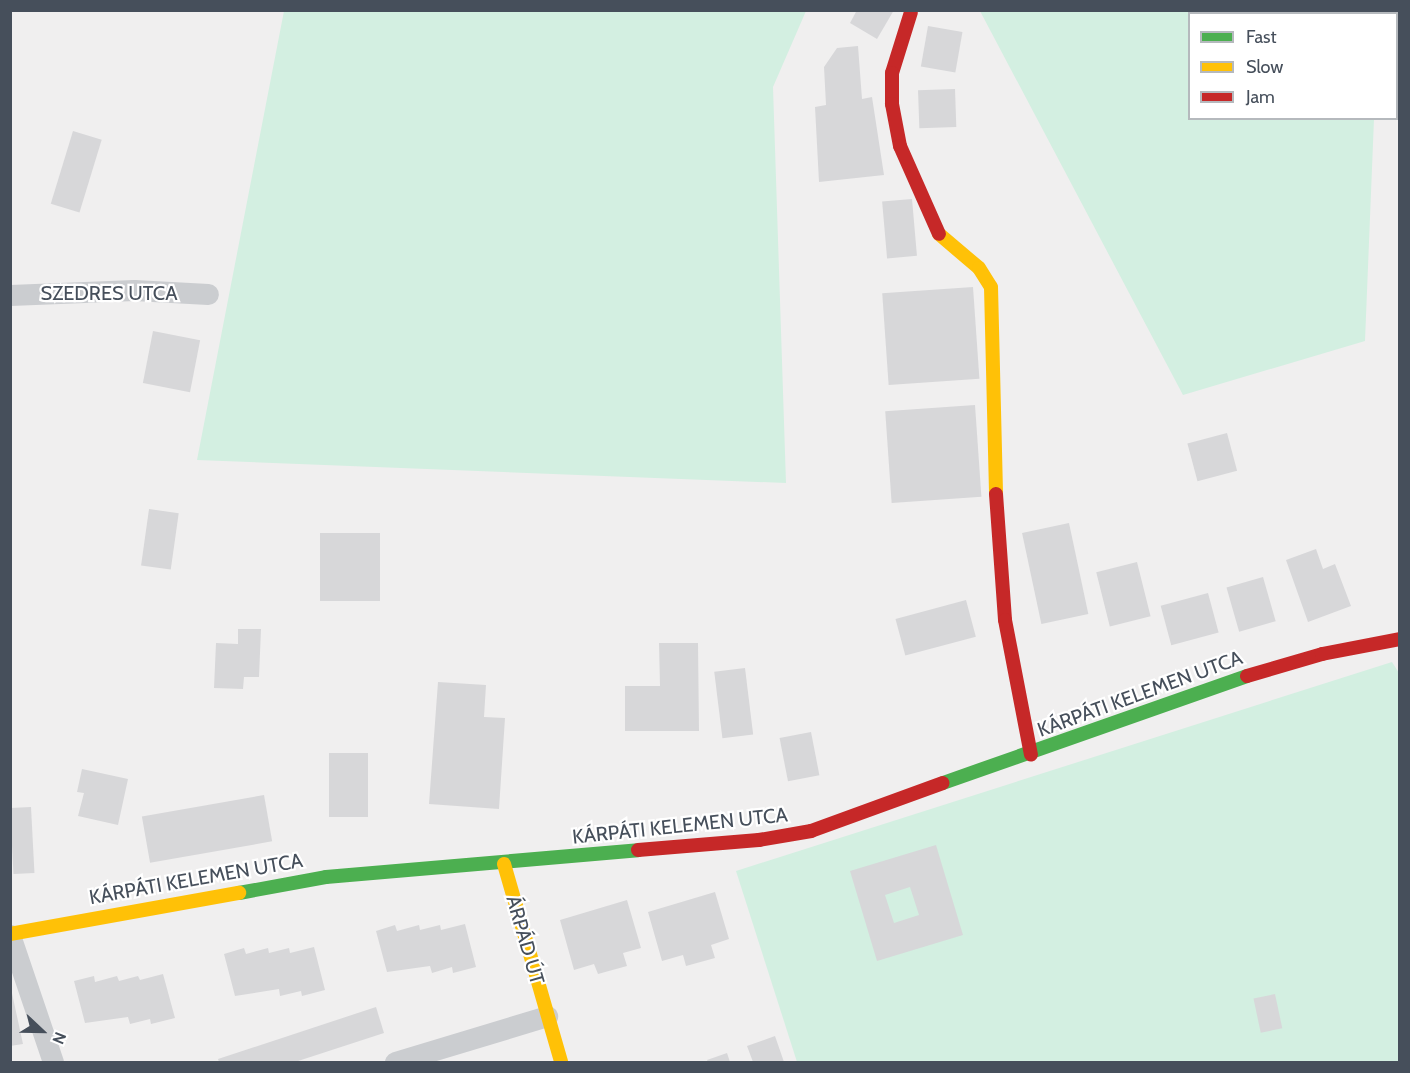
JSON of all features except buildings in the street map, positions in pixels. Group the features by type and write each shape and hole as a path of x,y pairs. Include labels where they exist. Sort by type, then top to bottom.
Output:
{"street":[{"path":"911,12 892,73 892,104 900,146 935,231 979,268 991,287 997,513 1005,620 1031,755"},
{"name":"SZEDRES UTCA","path":"10,295 134,290 208,294"},
{"name":"KÁRPÁTI KELEMEN UTCA","path":"10,935 281,883 759,840 811,831 1031,755 1224,682 1322,654 1400,639"},
{"name":"ÁRPÁD ÚT","path":"504,864 561,1062"},
{"path":"10,935 52,1062"},
{"path":"395,1062 547,1016"}],"green space":[{"path":"284,11 806,11 773,87 786,483 197,460"},
{"path":"980,11 1379,11 1188,12 1188,120 1374,120 1365,341 1183,395"},
{"path":"1392,662 1399,673 1399,1062 797,1062 736,871"}],"traffic: fast":[{"path":"943,783 1247,676"},
{"path":"239,893 326,877 638,850"}],"traffic: slow":[{"path":"939,234 979,268 991,287 996,494"},
{"path":"504,864 561,1062"},
{"path":"10,934 239,893"}],"traffic: jam":[{"path":"911,12 892,73 892,104 900,146 939,234"},
{"path":"996,494 1005,620 1031,755"},
{"path":"1247,676 1322,654 1400,639"},
{"path":"638,850 759,840 811,831 943,783"}]}
